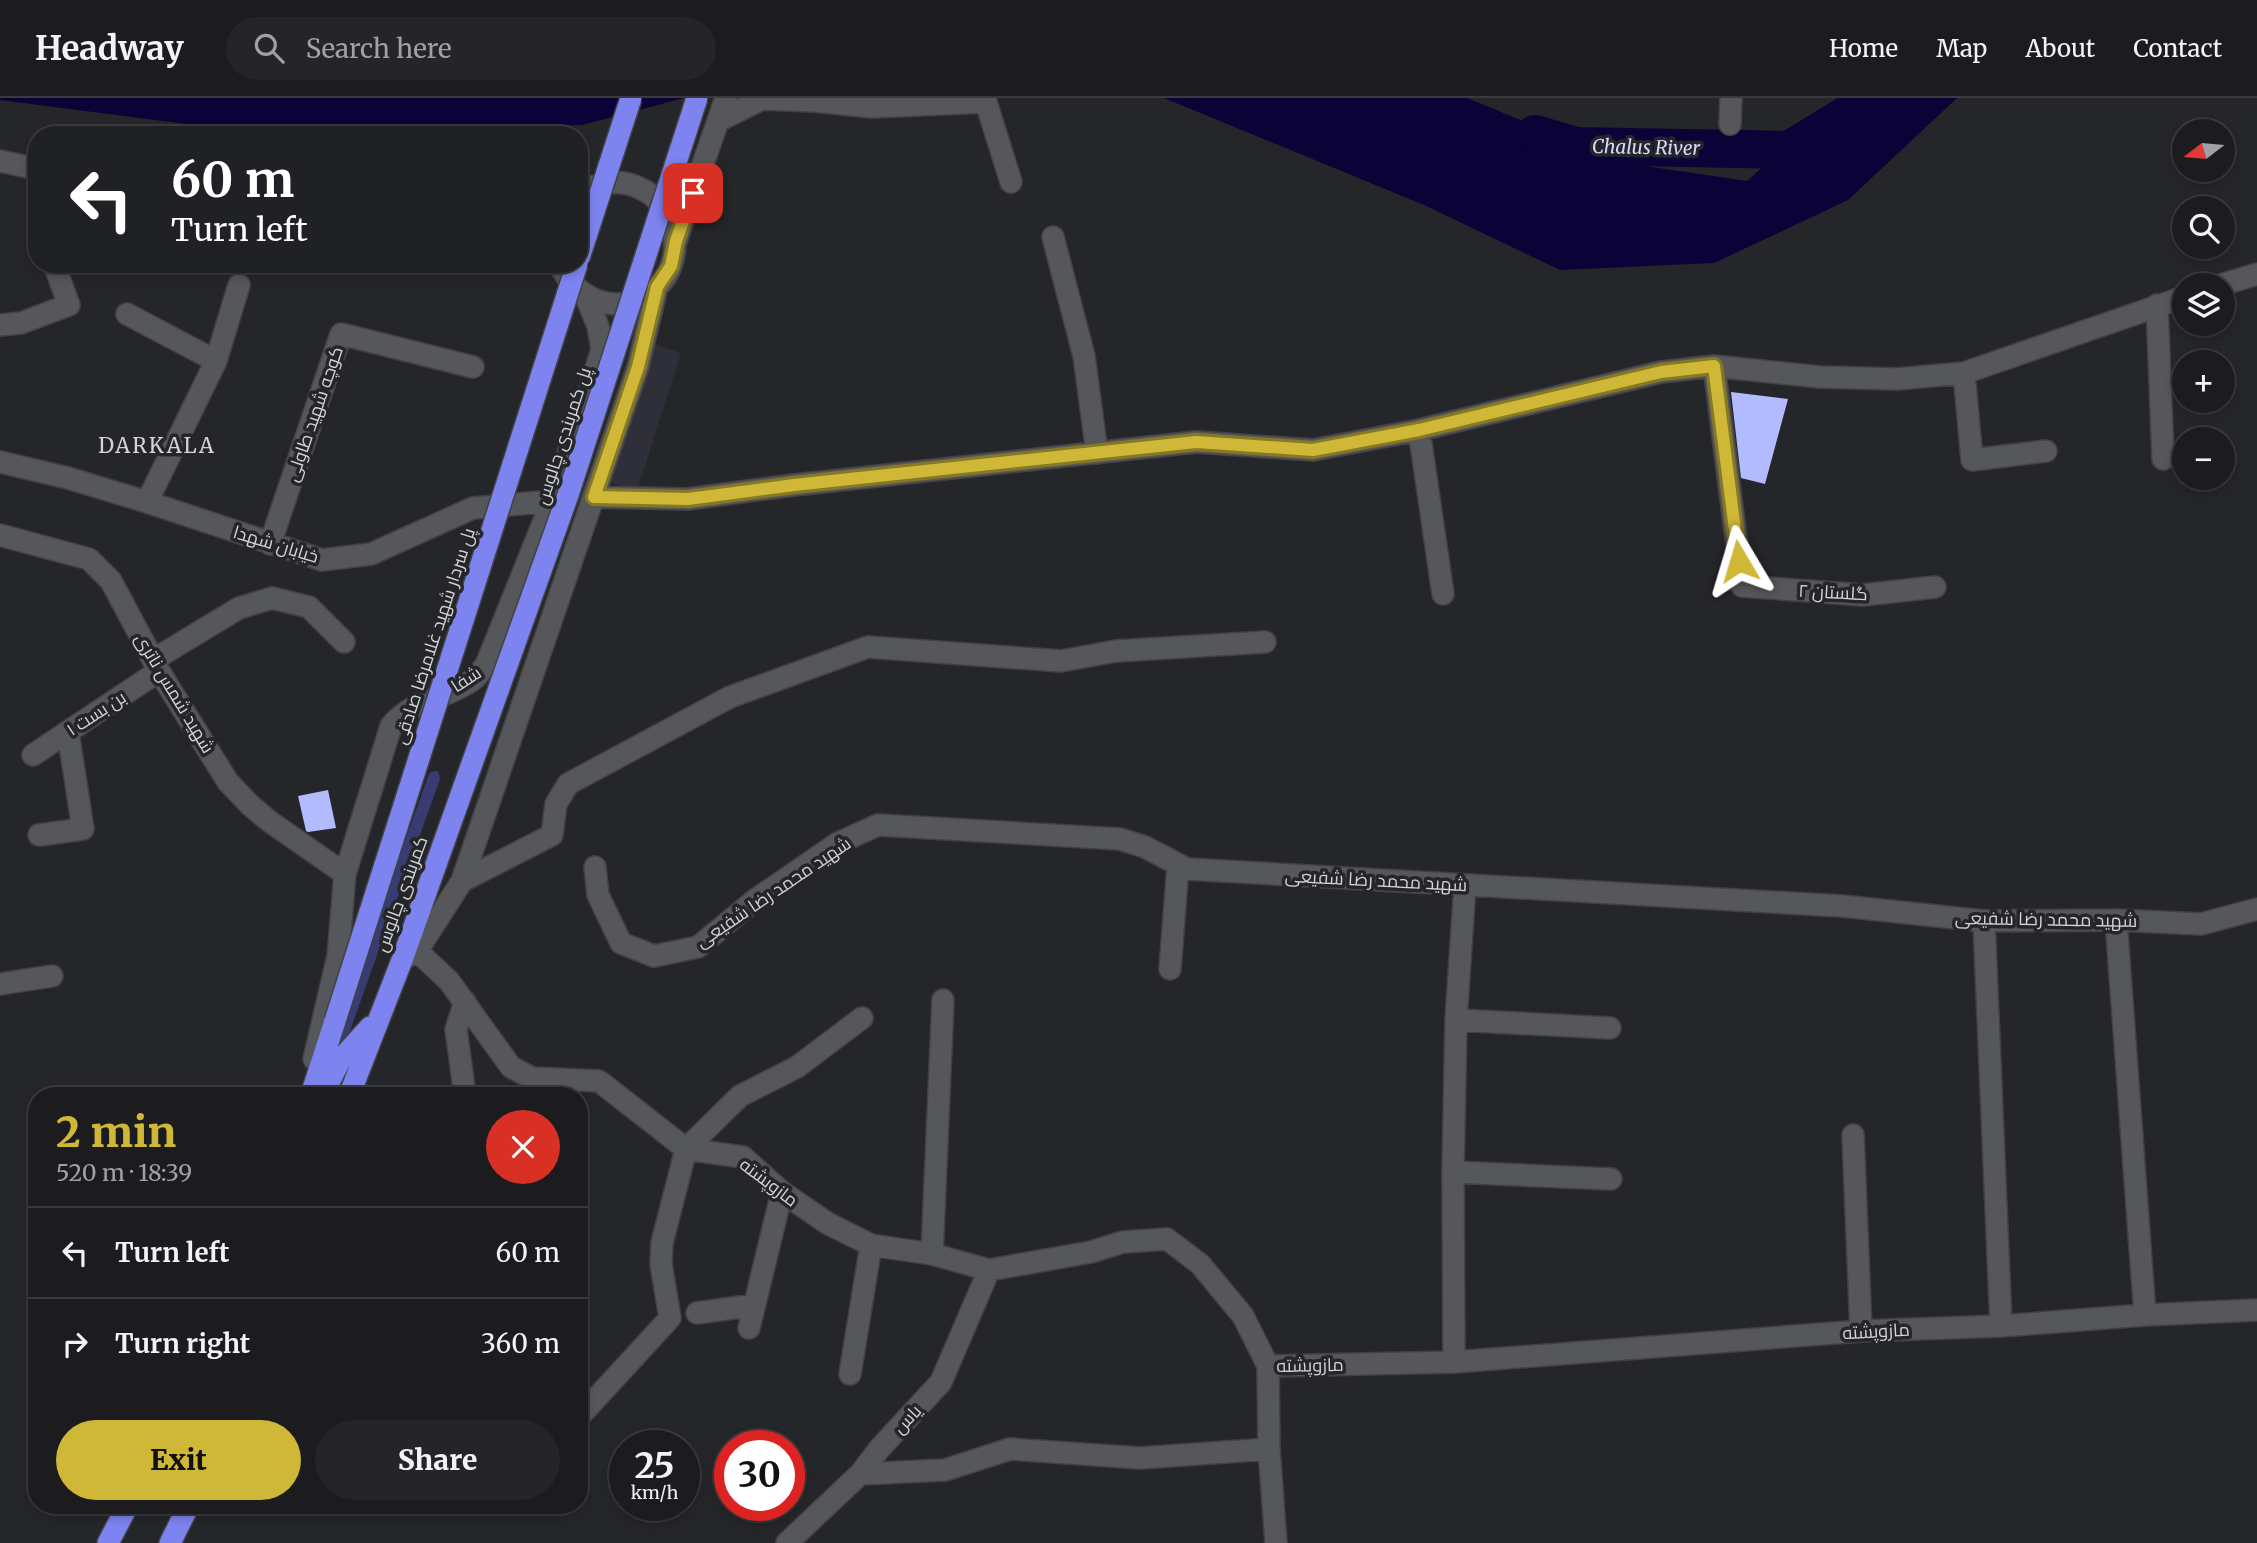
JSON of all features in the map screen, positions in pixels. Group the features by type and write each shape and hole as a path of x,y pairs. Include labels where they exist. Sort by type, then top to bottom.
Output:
{"highway":[{"path":"588,230 631,98"},
{"name":"پل کمربندی چالوس","path":"464,786 568,495 697,98"},
{"name":"پل سردار شهید غلامرضا صادقی","path":"311,1087 335,1021 574,273"},
{"name":"کمربندی چالوس","path":"352,1087 379,1017 409,956 464,786"},
{"path":"327,1087 341,1059 379,1017"},
{"path":"108,1543 123,1514"},
{"path":"170,1543 185,1514"},
{"path":"179,1543 187,1514"}],"street":[{"path":"686,1149 599,1081 532,1078 511,1067 449,981 409,956 462,881 638,367 657,287 671,266 676,241 726,98"},
{"path":"1730,124 1731,98"},
{"path":"718,121 762,99 872,107 986,102 1011,182"},
{"path":"0,161 28,167"},
{"path":"588,180 632,184 654,196 669,216 676,241"},
{"path":"588,190 606,183"},
{"path":"1053,237 1084,356 1097,453"},
{"path":"0,325 21,323 69,305 57,273"},
{"path":"564,273 567,280 586,297 610,304 635,300 657,287"},
{"path":"2235,281 2257,274"},
{"path":"148,502 216,361 239,285"},
{"path":"586,297 598,326 602,350 613,342 627,344 637,353 638,367"},
{"path":"594,497 688,499 1196,442 1313,450 1419,430 1661,372 1714,366 1820,377 1897,379 1964,373 2172,301"},
{"path":"2157,305 2163,459"},
{"path":"127,314 216,361"},
{"name":"کوچه شهید طاولی","path":"270,544 341,334 473,367"},
{"name":"شفا","path":"310,1087 338,956 345,874 391,726 400,715 415,705 459,687 474,678 486,665 552,501 602,350"},
{"name":"گلستان ۲","path":"1714,366 1742,586 1863,595 1935,587"},
{"path":"1964,373 1972,460 2046,451"},
{"path":"1419,430 1443,594"},
{"name":"خیابان شهدا","path":"0,462 68,478 148,502 322,560 371,554 473,508 552,501"},
{"name":"شهید شمس ناتری","path":"0,535 89,559 111,581 156,666 228,782 268,821 345,874"},
{"name":"بن بست ۱","path":"33,755 239,608 272,598 309,607 344,642"},
{"path":"462,881 552,835 556,804 568,784 730,697 868,647 1060,661 1116,651 1265,642"},
{"path":"39,835 83,829 68,732"},
{"name":"شهید محمد رضا شفیعی","path":"595,867 598,895 621,943 654,956 698,947 755,900 838,843 878,825 1120,839 1144,847 1187,869 1842,906 1984,921 2116,920 2201,924 2257,909"},
{"path":"1170,969 1178,864"},
{"path":"1454,1362 1453,1172 1456,1020 1465,885"},
{"path":"2116,920 2145,1315"},
{"path":"1984,921 2001,1326"},
{"path":"0,984 52,976"},
{"path":"932,1254 943,1000"},
{"path":"464,1087 456,1029 465,1002"},
{"path":"588,1407 670,1318 661,1264 662,1243 686,1149 740,1096 797,1067 862,1018"},
{"path":"1456,1020 1610,1028"},
{"path":"1853,1135 1861,1331"},
{"name":"مازوپشته","path":"686,1149 743,1157 782,1192 827,1223 871,1245 932,1254 989,1270 1091,1252 1123,1242 1167,1239 1200,1264 1243,1316 1268,1366 1454,1362 1861,1331 2001,1326 2257,1310"},
{"path":"1453,1172 1611,1179"},
{"path":"748,1328 782,1192"},
{"path":"850,1374 871,1245"},
{"name":"یاس","path":"787,1543 860,1474 880,1448 941,1382 989,1270"},
{"path":"697,1313 754,1305"},
{"path":"1268,1366 1269,1449 1276,1543"},
{"path":"860,1474 945,1470 1010,1449 1140,1458 1269,1449"}],"shaded area":[{"path":"684,98 582,125 460,126 202,126 0,100"},
{"path":"1164,98 1467,98 1625,163 1747,181 1840,98 1957,98 1848,200 1714,263 1560,270 1424,205"},
{"path":"654,344 681,353 637,491 610,482"},
{"path":"437,771 440,779 342,1053 331,1049 429,774"}],"building":[{"path":"1731,392 1788,399 1765,484 1741,478"},
{"path":"328,790 336,828 306,831 298,796"}],"waterway":[{"name":"Chalus River","path":"1535,134 1576,146 1789,150 1874,98"}],"district":[{"name":"DARKALA","path":"157,445"}],"route":[{"path":"693,193 676,241 671,266 657,287 638,367 594,497 688,499 1196,442 1313,450 1419,430 1661,372 1714,366 1739,561"}]}
